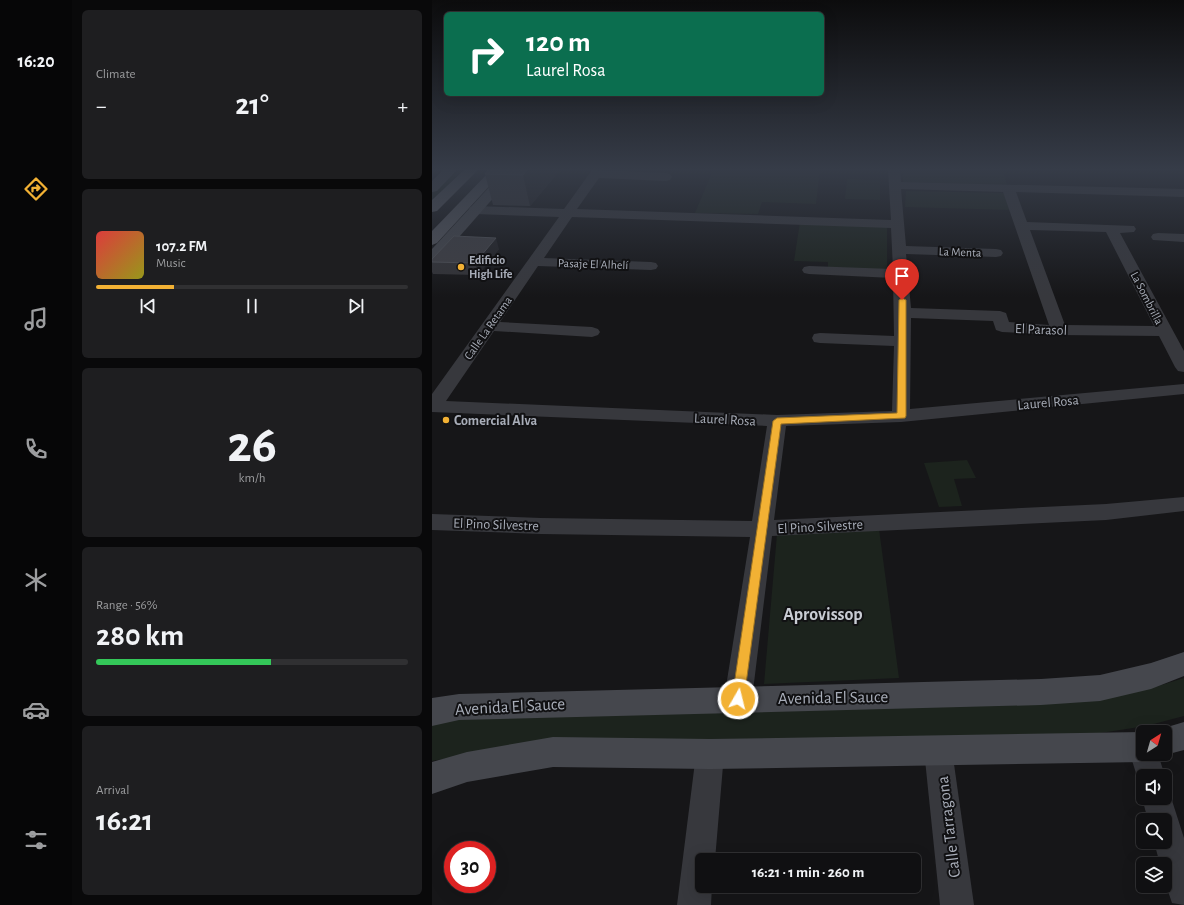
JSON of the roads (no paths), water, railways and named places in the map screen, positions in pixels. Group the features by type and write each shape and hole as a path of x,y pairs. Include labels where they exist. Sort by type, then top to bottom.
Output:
{"main road":[{"path":"432,240 466,212"},
{"path":"432,247 455,232"}],"street":[{"path":"432,258 470,212"},
{"path":"561,212 898,224"},
{"path":"897,212 903,313 902,416"},
{"path":"1016,212 1059,330"},
{"name":"Calle La Retama","path":"433,406 569,213"},
{"path":"1021,226 1129,229"},
{"name":"La Sombrilla","path":"1111,229 1184,368"},
{"path":"1158,237 1184,238"},
{"name":"La Menta","path":"900,250 996,253"},
{"name":"Pasaje El Alhelí","path":"534,262 651,266"},
{"path":"809,270 900,274"},
{"name":"El Parasol","path":"903,313 1000,316 1002,327 1059,330 1163,330"},
{"path":"489,326 592,332"},
{"path":"820,338 902,341"},
{"name":"Laurel Rosa","path":"433,406 777,421 902,416 1180,394"},
{"path":"738,699 777,421"},
{"name":"El Pino Silvestre","path":"432,522 541,526 761,529 1106,512 1184,504"},
{"name":"Avenida El Sauce","path":"432,712 459,707 1041,692 1100,688 1152,676 1184,664"},
{"path":"1172,742 1184,736"},
{"path":"432,778 467,767 553,752 710,754 938,750 1136,753"},
{"name":"Calle Tarragona","path":"938,750 957,905"},
{"path":"694,905 710,754"},
{"path":"1172,849 1184,891"}],"place":[{"name":"Edificio High Life","path":"461,267"},
{"name":"Comercial Alva","path":"446,420"}],"district":[{"name":"Aprovissop","path":"823,614"}]}
